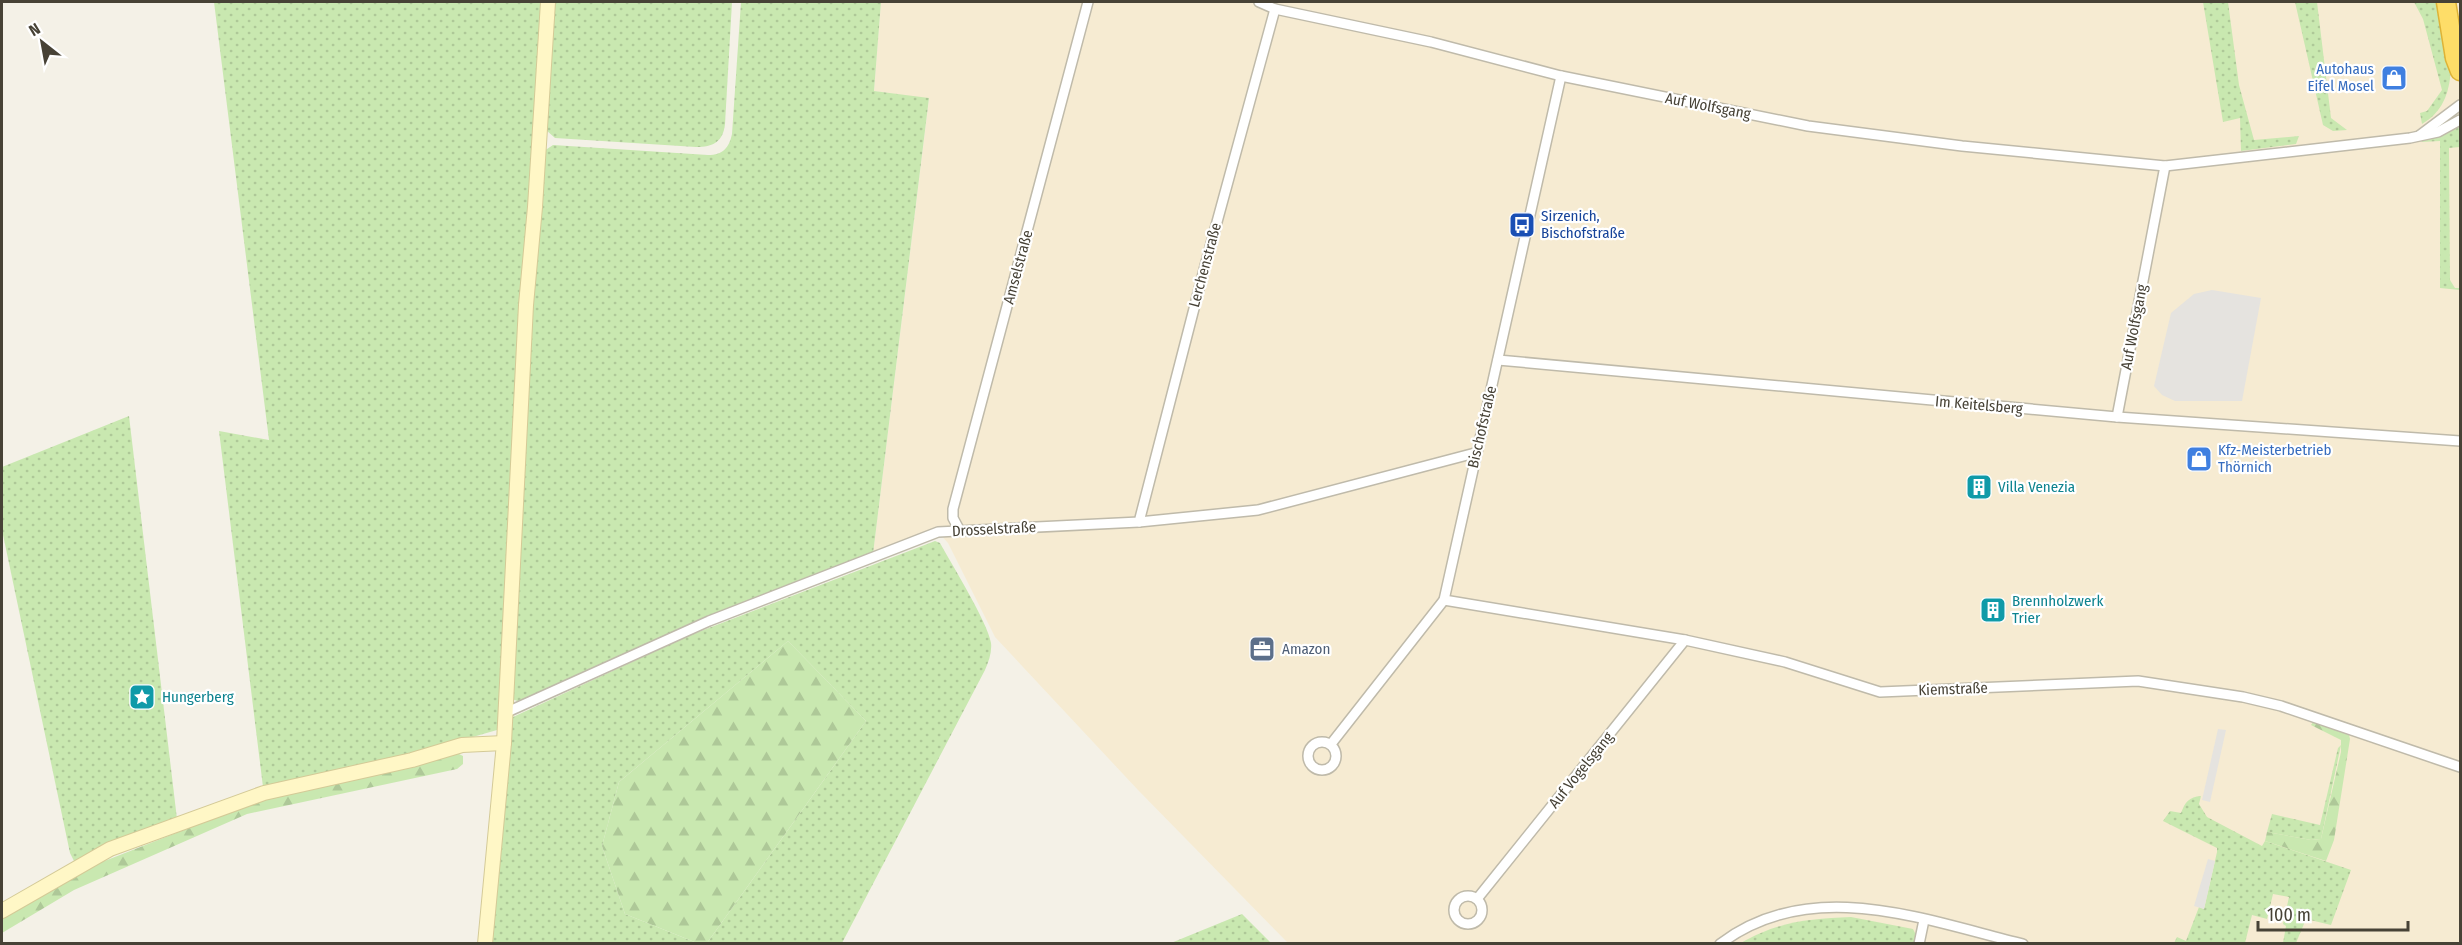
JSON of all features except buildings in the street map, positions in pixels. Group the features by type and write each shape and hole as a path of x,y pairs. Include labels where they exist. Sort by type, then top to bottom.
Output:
{"highway":[{"path":"2446,2 2455,58 2460,71"}],"main road":[{"path":"485,944 504,743 524,327 548,2"},
{"path":"2,911 110,849 264,793 412,760 462,745 504,743"}],"street":[{"name":"Amselstraße","path":"960,531 953,518 953,509 1088,2"},
{"name":"Auf Wolfsgang","path":"1259,2 1275,9 1431,42 1561,76 1808,126 1962,147 2165,166 2418,136 2438,132 2460,120"},
{"name":"Lerchenstraße","path":"1140,522 1204,266 1275,9"},
{"name":"Bischofstraße","path":"1331,744 1444,600 1561,76"},
{"name":"Auf Wolfsgang","path":"2418,136 2460,105"},
{"name":"Auf Wolfsgang","path":"2117,417 2165,166"},
{"name":"Im Keitelsberg","path":"1498,360 2117,417 2460,441"},
{"name":"Drosselstraße","path":"505,713 709,621 938,532 1140,522 1258,510 1475,453"},
{"name":"Kiemstraße","path":"1444,600 1685,640 1785,662 1880,692 2138,681 2243,697 2281,706 2460,767"},
{"name":"Auf Vogelsgang","path":"1477,899 1685,640"},
{"path":"1720,944 1767,918 1807,908 1858,906 2023,944"},
{"path":"1919,944 1924,920"}],"shaded area":[{"path":"881,2 2460,2 2460,943 1288,943 1138,790 995,637 948,543 938,532 873,554 929,99 874,91"},
{"path":"2212,290 2261,298 2242,401 2175,401 2162,395 2154,386 2171,313 2194,294"},
{"path":"2218,729 2226,730 2210,802 2202,800"},
{"path":"2208,859 2215,861 2204,909 2194,906"}],"green space":[{"path":"214,2 544,2 497,730 431,749 263,787 219,431 269,440"},
{"path":"555,2 732,2 725,124 719,139 707,146 696,147 555,138 546,130"},
{"path":"741,2 881,2 874,91 929,98 873,554 698,623 520,702 512,699 526,381 544,151 553,145 708,155 718,154 724,150 732,134"},
{"path":"2203,2 2228,2 2239,85 2254,140 2299,136 2296,144 2241,151 2240,118 2223,122"},
{"path":"2295,2 2317,2 2331,118 2347,130 2333,131 2323,125"},
{"path":"2414,2 2442,2 2451,54 2449,87 2443,102 2435,114 2422,124 2420,113 2427,111 2442,90 2423,19"},
{"path":"2460,123 2460,147 2449,148 2450,280 2455,288 2460,288 2460,290 2440,288 2440,141 2421,142"},
{"path":"129,416 177,819 75,863 70,853 2,530 2,467"},
{"path":"935,541 940,543 983,622 991,643 990,656 985,670 842,943 707,943 866,721 788,641 619,782 602,846 625,914 697,943 491,944 508,723 513,717 688,636"},
{"path":"788,641 866,721 707,943 697,943 625,914 602,846 619,782"},
{"path":"2313,722 2349,735 2350,739 2334,840 2326,861 2265,841 2267,832 2311,840 2321,839 2341,752 2341,740 2311,725"},
{"path":"2341,745 2321,839 2311,840 2267,832 2272,814 2320,825 2338,748"},
{"path":"449,754 463,756 463,764 457,769 247,814 74,890 2,933 2,917 102,862 276,794 408,768"},
{"path":"2201,796 2199,804 2207,817 2262,846 2265,841 2351,870 2331,925 2306,919 2296,943 2283,943 2286,926 2283,924 2289,897 2273,894 2267,919 2252,915 2245,943 2174,943 2177,937 2186,941 2199,907 2204,909 2217,848 2163,821 2170,811 2181,813 2188,801"},
{"path":"1242,914 1271,943 1171,943"},
{"path":"1851,917 1913,929 1916,935 1914,943 1741,943 1768,930 1795,922"}],"place":[{"name":"Autohaus Eifel Mosel","path":"2394,78"},
{"name":"Sirzenich, Bischofstraße","path":"1522,225"},
{"name":"Kfz-Meisterbetrieb Thörnich","path":"2199,459"},
{"name":"Villa Venezia","path":"1979,487"},
{"name":"Brennholzwerk Trier","path":"1993,610"},
{"name":"Amazon","path":"1262,649"},
{"name":"Hungerberg","path":"142,697"}]}
